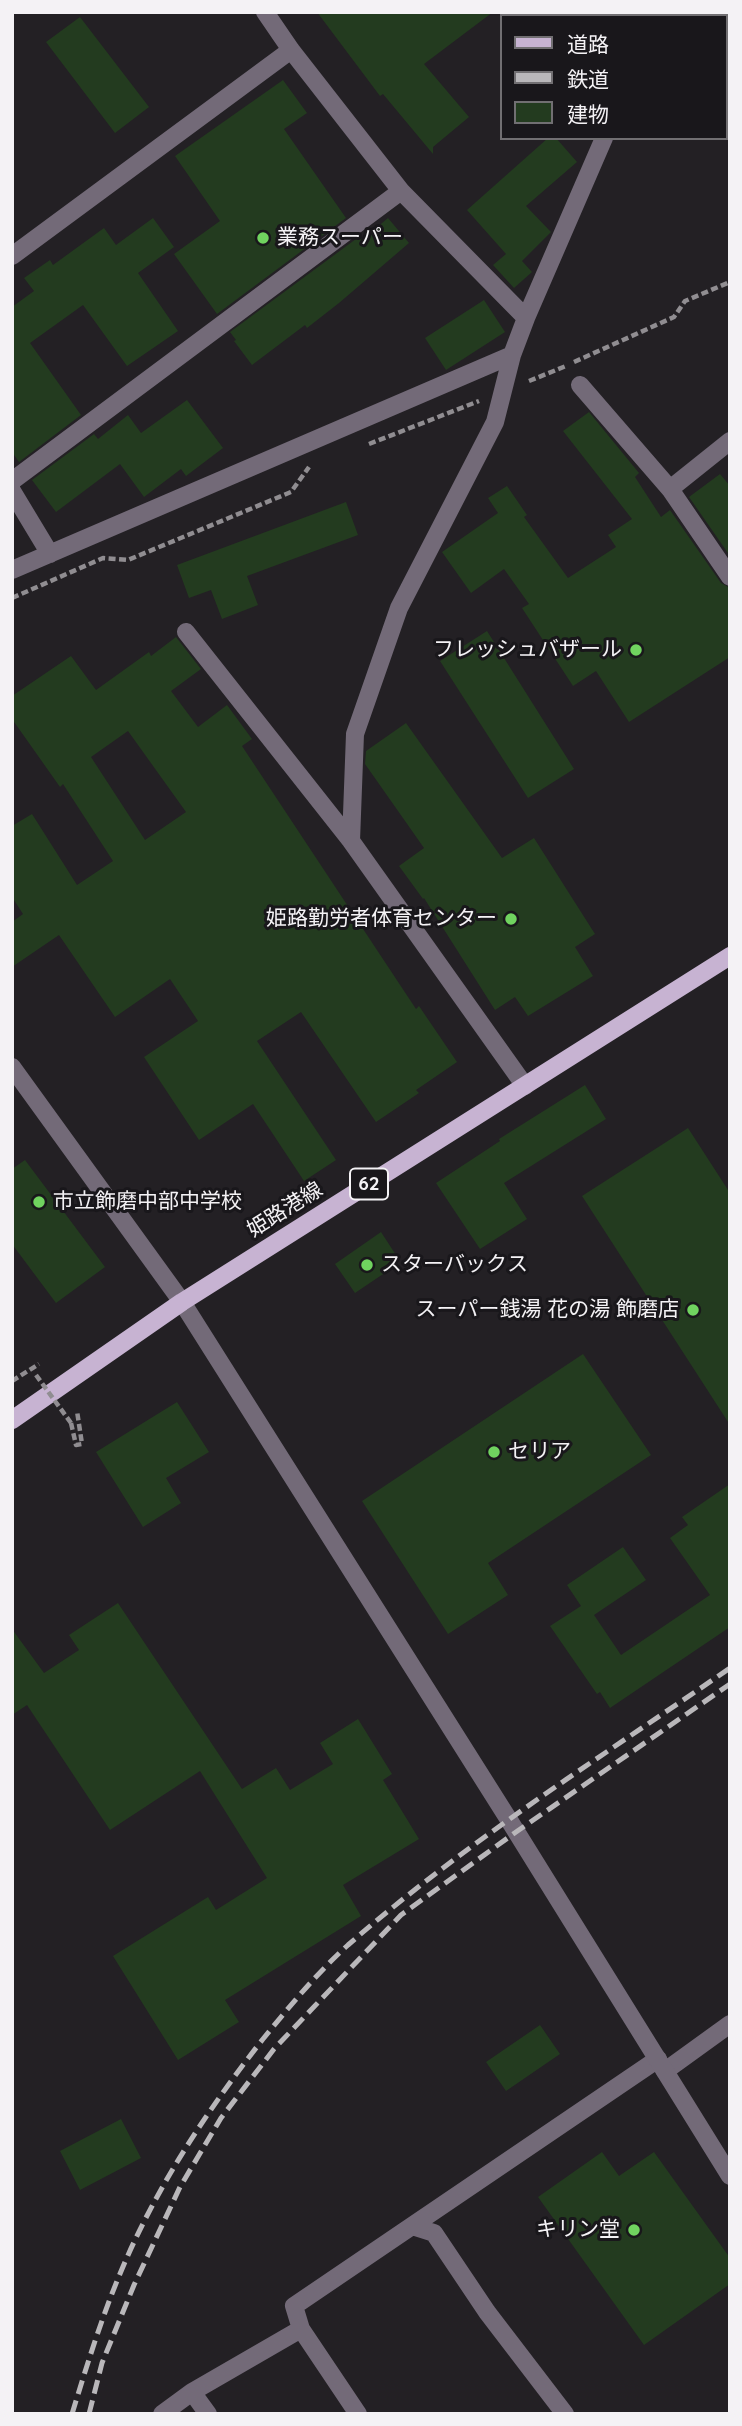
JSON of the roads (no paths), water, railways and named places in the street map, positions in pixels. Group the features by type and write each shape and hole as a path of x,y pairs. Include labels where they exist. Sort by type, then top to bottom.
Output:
{"main road":[{"name":"姫路港線","path":"12,1420 182,1302 730,956"}],"street":[{"path":"265,12 291,50 401,191 526,318"},
{"path":"12,256 291,50"},
{"path":"351,841 355,734 399,608 495,422 512,355 526,318 603,140"},
{"path":"12,481 401,191"},
{"path":"12,570 512,355"},
{"path":"580,385 670,489 730,576"},
{"path":"670,489 730,441"},
{"path":"12,491 50,554"},
{"path":"186,632 351,841 525,1086"},
{"path":"12,1067 182,1302 730,2176"},
{"path":"358,2414 301,2329 294,2306 412,2226 730,2024"},
{"path":"412,2226 434,2233 487,2312 565,2414"},
{"path":"162,2414 192,2392 301,2329"},
{"path":"192,2392 208,2414"}],"railway":[{"path":"72,2414 122,2269 167,2178 223,2093 304,1990 348,1945 439,1871 535,1801 730,1668"},
{"path":"89,2414 102,2363 134,2285 180,2187 221,2118 274,2049 401,1915 730,1684"}],"place":[{"name":"業務スーパー","path":"263,238"},
{"name":"フレッシュバザール","path":"636,650"},
{"name":"姫路勤労者体育センター","path":"511,919"},
{"name":"市立飾磨中部中学校","path":"39,1202"},
{"name":"スターバックス","path":"367,1265"},
{"name":"スーパー銭湯 花の湯 飾磨店","path":"693,1310"},
{"name":"セリア","path":"494,1452"},
{"name":"キリン堂","path":"634,2230"}]}
